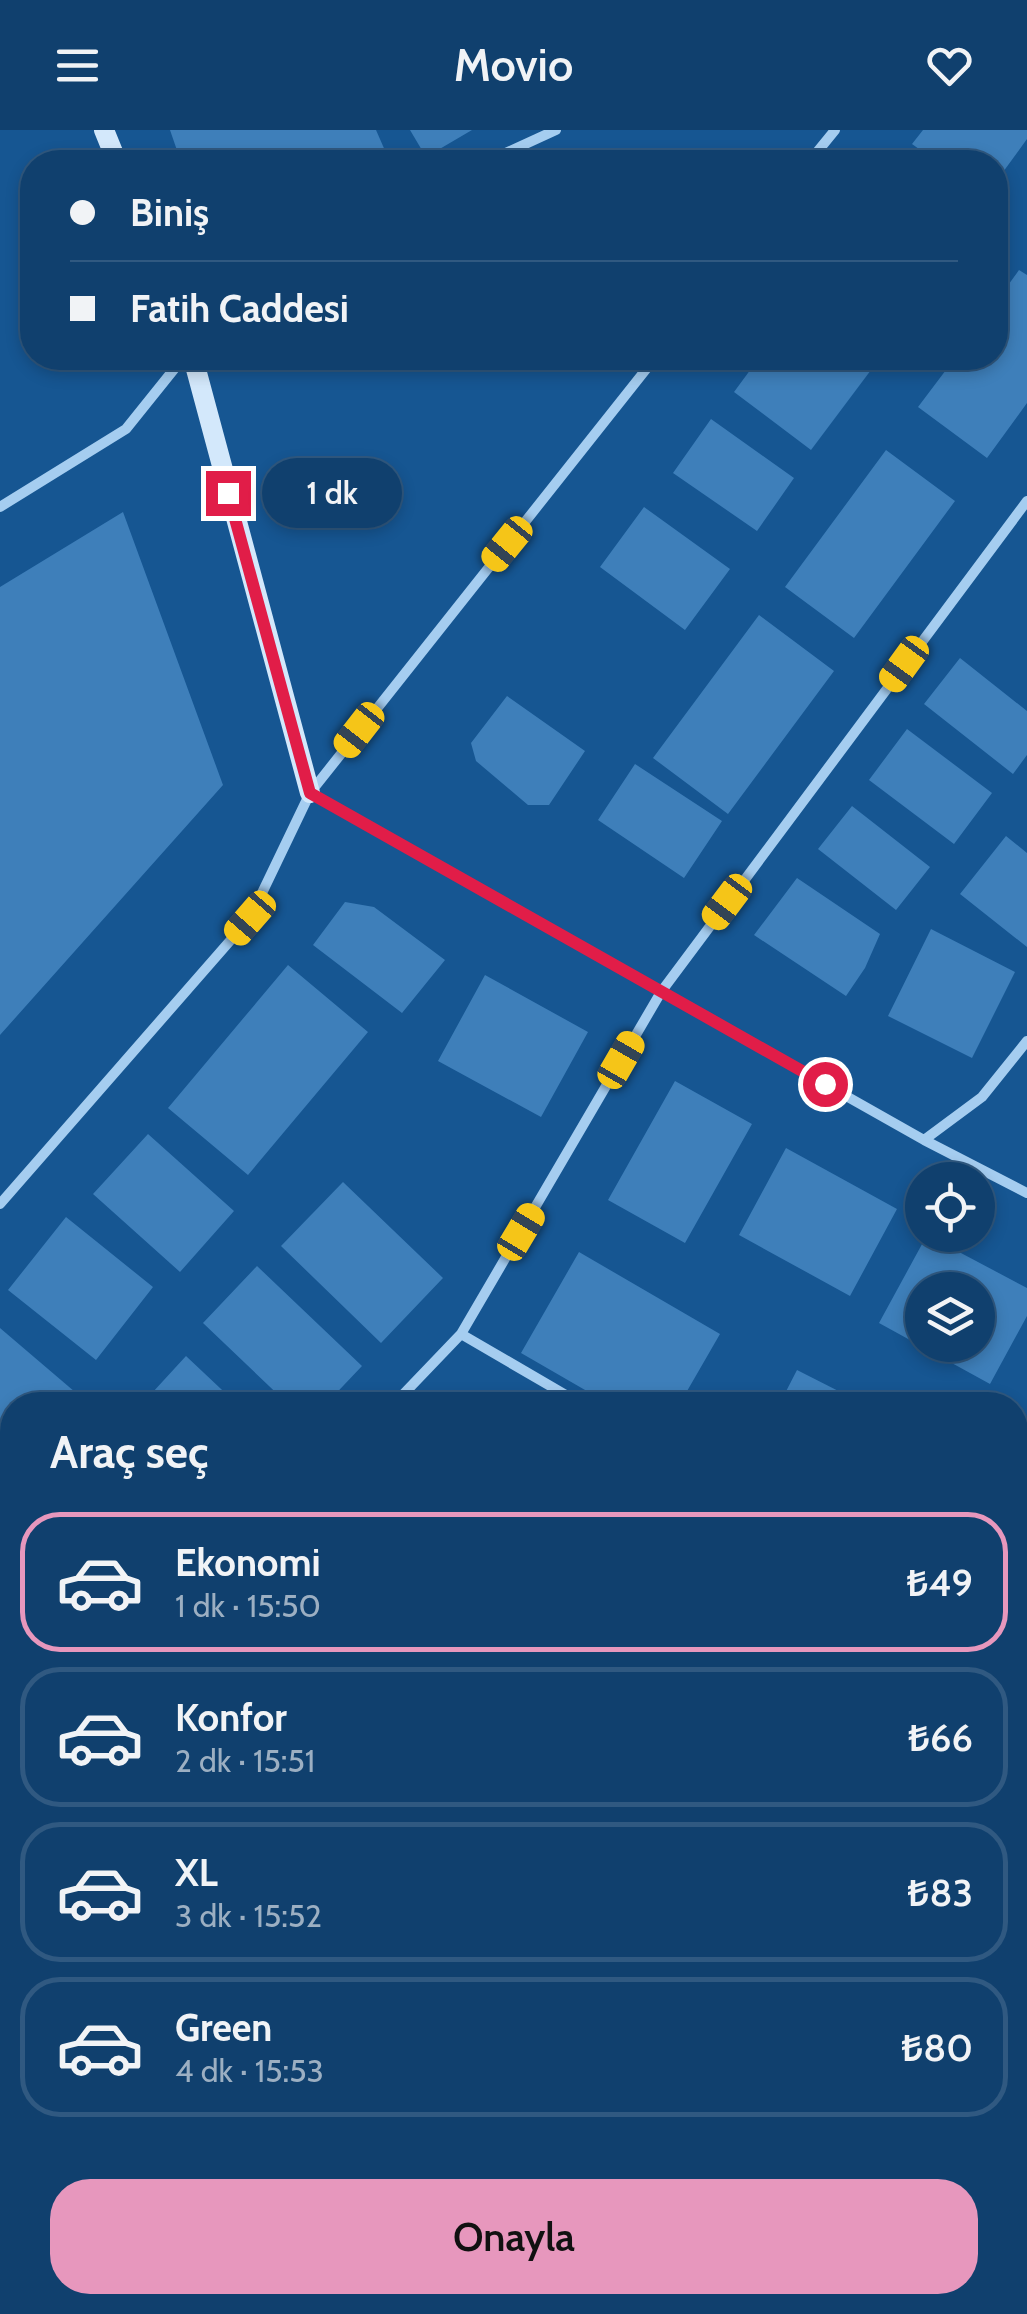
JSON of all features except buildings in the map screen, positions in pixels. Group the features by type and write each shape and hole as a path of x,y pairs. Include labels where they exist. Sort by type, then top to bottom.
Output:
{"street":[{"path":"512,150 556,130"},
{"path":"819,150 835,130"},
{"path":"0,507 126,429 173,370"},
{"path":"196,370 310,793 924,1140 1027,1193"},
{"path":"0,1204 250,918 310,793 645,370"},
{"path":"405,1392 461,1334 661,992 1027,501"},
{"path":"924,1140 982,1097 1027,1041"},
{"path":"461,1334 561,1392"}],"route":[{"path":"228,493 310,793 825,1084"}]}
